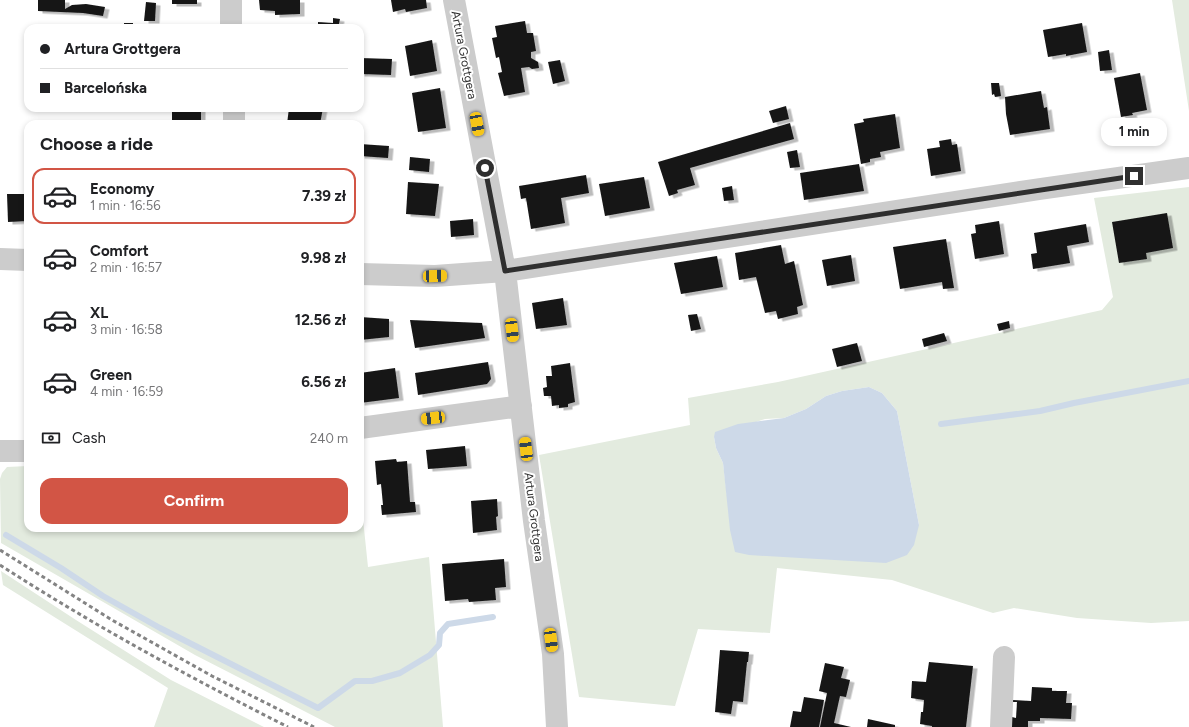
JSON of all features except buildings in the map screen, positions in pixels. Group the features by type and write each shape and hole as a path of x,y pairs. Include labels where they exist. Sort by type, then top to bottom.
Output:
{"street":[{"path":"231,0 231,24"},
{"name":"Artura Grottgera","path":"454,0 505,271 536,529 553,654 558,727"},
{"path":"364,274 435,276 505,271 1040,189 1189,168"},
{"path":"0,259 24,260"},
{"path":"364,427 521,406"},
{"path":"0,451 24,451"},
{"path":"1001,727 1004,657"}],"shaded area":[{"path":"1172,0 1189,0 1189,111"},
{"path":"1189,187 1189,621 1151,623 1077,618 1014,608 993,613 892,580 777,568 770,633 698,629 675,706 579,697 539,455 690,425 688,398 778,382 1102,310 1113,297 1094,198","holes":["869,387 882,393 897,411 919,525 729,512 723,463 716,448 714,437 765,419 784,418 806,409 826,396 842,391"]},
{"path":"24,466 24,532 364,532 364,528 368,567 429,557 443,727 335,727 195,655 1,543 0,479 2,473 7,467"},
{"path":"1,571 171,680 264,727 154,727 168,688 3,585"}],"water":[{"path":"869,387 882,393 897,411 919,525 914,545 907,555 886,563 749,555 735,552 730,530 723,463 716,448 714,437 715,432 738,424 784,418 806,409 826,396 842,391"}],"waterway":[{"path":"941,424 1040,411 1189,381"},
{"path":"6,535 61,568 103,596 160,628 318,708 355,681 372,681 400,673 430,655 439,645 440,633 448,624 493,617"}],"railway":[{"path":"0,550 112,620 212,676 314,727"},
{"path":"0,565 70,609 142,650 288,727"}],"route":[{"path":"485,168 505,271 1134,176"}]}
